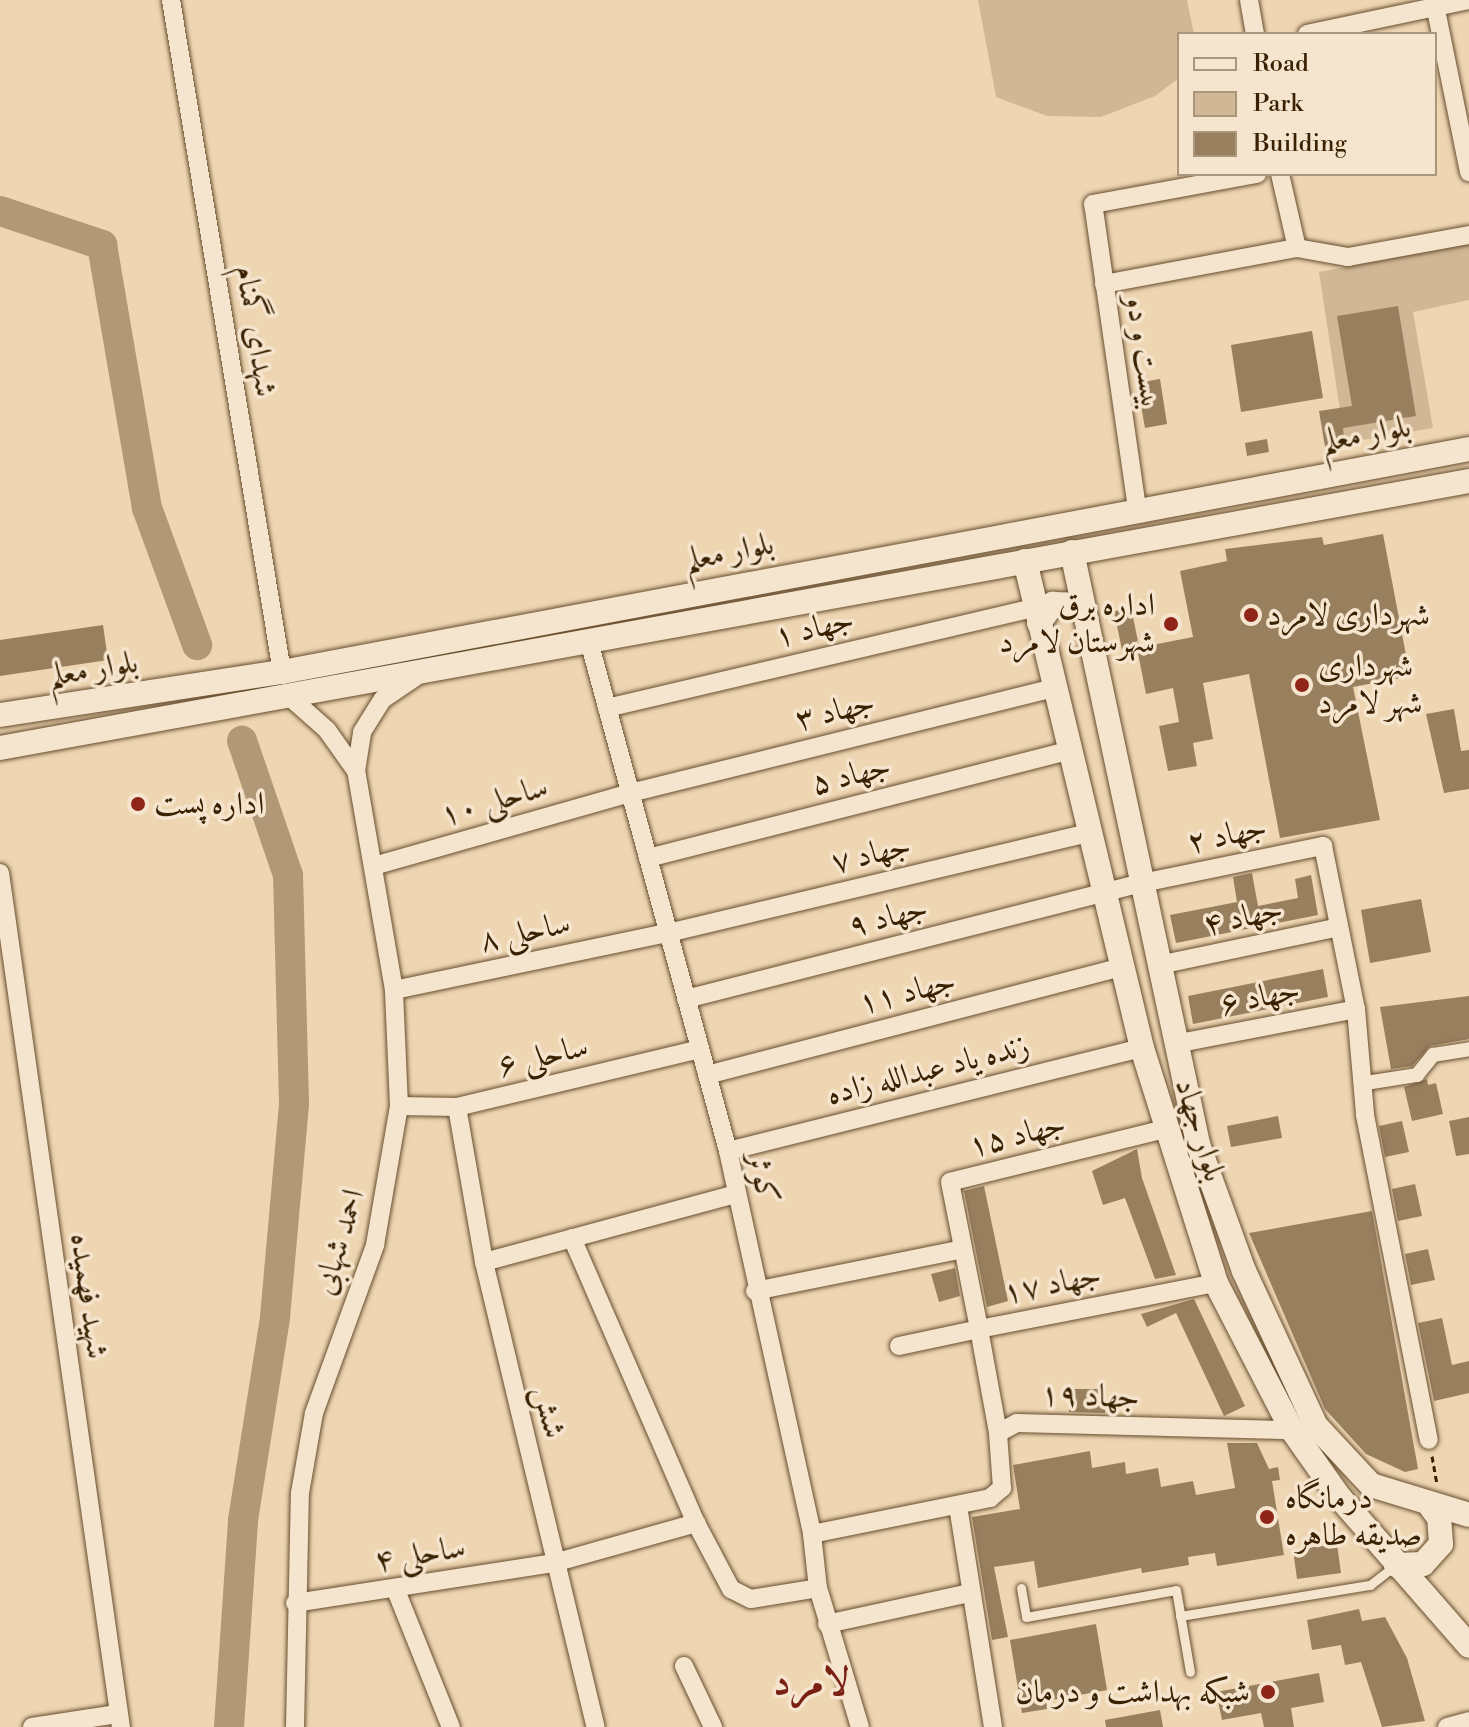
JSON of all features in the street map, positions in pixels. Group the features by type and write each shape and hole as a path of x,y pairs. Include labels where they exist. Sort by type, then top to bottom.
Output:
{"street":[{"name":"شهدای گمنام","path":"171,0 282,672"},
{"path":"1249,0 1255,32"},
{"path":"1315,32 1434,3 1469,0"},
{"path":"1434,3 1469,172"},
{"name":"بیست و دو","path":"1137,508 1093,204 1246,176"},
{"path":"1280,176 1297,248"},
{"path":"1104,284 1297,248 1348,257 1469,235"},
{"name":"بلوار معلم","path":"0,715 282,672 759,579 1469,449"},
{"name":"بلوار معلم","path":"0,748 416,677 1072,552 1469,481"},
{"name":"بلوار جهاد","path":"1072,552 1198,1144 1239,1257 1316,1426 1371,1485 1437,1508 1469,1515"},
{"name":"بلوار جهاد","path":"1025,561 1142,1048 1216,1283 1292,1430 1396,1565 1469,1646"},
{"path":"759,579 766,612"},
{"path":"1038,615 1053,604 1065,601 1084,614"},
{"name":"جهاد ۱","path":"607,708 1038,615"},
{"name":"کوثر","path":"590,645 728,1151 755,1291 812,1534 818,1588 860,1727"},
{"name":"احمد شهابی","path":"356,771 369,721 383,699 416,677"},
{"name":"جهاد ۳","path":"630,793 1054,688"},
{"name":"احمد شهابی","path":"291,698 327,730 356,771 394,990 399,1106 375,1245 314,1413 300,1493 295,1603 295,1727"},
{"name":"جهاد ۵","path":"648,858 1069,751"},
{"name":"ساحلی ۱۰","path":"374,866 630,793"},
{"name":"جهاد ۷","path":"668,933 1088,833"},
{"name":"جهاد ۲","path":"1104,893 1323,846 1339,927"},
{"name":"شهید فهمیده","path":"0,873 119,1720"},
{"name":"جهاد ۹","path":"686,999 1104,893"},
{"path":"1339,927 1356,1009 1366,1083 1365,1115 1429,1440"},
{"name":"جهاد ۴","path":"1159,965 1339,927"},
{"name":"ساحلی ۸","path":"394,990 668,933"},
{"name":"جهاد ۱۱","path":"707,1075 1123,967"},
{"name":"جهاد ۶","path":"1175,1044 1356,1009"},
{"name":"زنده یاد عبدالله زاده","path":"728,1151 1142,1048"},
{"name":"ساحلی ۶","path":"399,1106 457,1107 700,1049"},
{"path":"1366,1083 1417,1075 1433,1055 1469,1049"},
{"name":"شش","path":"457,1107 484,1262 554,1563 596,1727"},
{"name":"جهاد ۱۵","path":"959,1250 950,1182 1165,1129"},
{"path":"484,1262 736,1194"},
{"path":"572,1238 696,1523 739,1597 818,1588"},
{"path":"755,1291 959,1250"},
{"name":"جهاد ۱۷","path":"959,1250 979,1329 1216,1283"},
{"path":"899,1346 979,1329 998,1433"},
{"name":"جهاد ۱۹","path":"812,1534 990,1498 1002,1488 998,1433 1017,1423 1292,1430"},
{"path":"958,1506 969,1593 993,1727"},
{"path":"1396,1565 1423,1564 1441,1544 1437,1508"},
{"name":"ساحلی ۴","path":"295,1603 554,1563 696,1523"},
{"path":"395,1588 451,1727"},
{"path":"827,1624 969,1593"},
{"path":"684,1666 713,1727"},
{"path":"32,1727 119,1720"},
{"path":"1447,1727 1469,1721"}],"lane":[{"path":"1180,1616 1370,1585 1396,1565"},
{"path":"1021,1588 1026,1617 1176,1590 1190,1672"}],"path":[{"path":"1429,1440 1437,1508"}],"green space":[{"path":"978,0 1187,0 1194,32 1177,32 1177,80 1155,96 1101,117 1047,116 996,97"},
{"path":"1469,244 1469,300 1413,312 1433,428 1345,443 1319,272"}],"building":[{"path":"1398,306 1416,416 1343,428 1345,443 1325,447 1319,411 1352,406 1337,316"},
{"path":"1312,331 1323,398 1241,412 1231,345"},
{"path":"1160,379 1167,424 1145,428 1137,383"},
{"path":"1267,439 1269,452 1247,456 1245,443"},
{"path":"1383,534 1410,676 1353,687 1380,820 1280,838 1249,674 1203,683 1213,739 1193,743 1197,766 1168,771 1159,726 1179,722 1173,688 1146,694 1137,648 1193,637 1180,571 1227,561 1225,549 1322,537 1324,545"},
{"path":"1131,608 1139,646 1122,650 1114,611"},
{"path":"103,625 108,660 0,676 0,640"},
{"path":"1454,709 1461,751 1469,750 1469,789 1444,793 1426,714"},
{"path":"1252,873 1258,906 1298,898 1295,879 1311,875 1318,915 1176,943 1170,915 1237,902 1233,877"},
{"path":"1421,899 1431,952 1370,963 1361,910"},
{"path":"1323,969 1328,997 1193,1024 1188,996"},
{"path":"1469,996 1469,1039 1430,1046 1412,1066 1391,1069 1380,1007"},
{"path":"1427,1079 1428,1085 1436,1083 1443,1114 1412,1121 1404,1087"},
{"path":"1278,1116 1282,1138 1231,1147 1227,1126"},
{"path":"1469,1117 1469,1154 1456,1156 1449,1121"},
{"path":"1402,1121 1409,1152 1385,1157 1379,1126"},
{"path":"1137,1149 1142,1178 1176,1275 1155,1279 1125,1198 1103,1205 1092,1171"},
{"path":"1415,1184 1422,1216 1398,1221 1392,1189"},
{"path":"984,1186 1008,1301 987,1307 964,1191"},
{"path":"1372,1211 1418,1469 1405,1472 1366,1454 1325,1409 1249,1233"},
{"path":"1428,1249 1435,1280 1411,1285 1405,1254"},
{"path":"955,1268 960,1296 939,1302 931,1274"},
{"path":"1194,1299 1245,1406 1224,1416 1176,1313 1147,1327 1141,1314"},
{"path":"1442,1318 1452,1365 1469,1361 1469,1393 1434,1401 1418,1323"},
{"path":"1069,1389 1106,1389 1105,1413 1069,1412"},
{"path":"1227,1443 1257,1443 1269,1469 1278,1467 1280,1480 1272,1481 1284,1555 1217,1566 1215,1553 1188,1557 1189,1565 1142,1573 1141,1568 1038,1588 1034,1561 994,1567 1008,1637 992,1640 972,1517 1020,1509 1013,1465 1090,1451 1092,1468 1125,1462 1126,1474 1158,1468 1161,1487 1193,1481 1196,1495 1235,1488"},
{"path":"1337,1544 1341,1573 1297,1579 1293,1550"},
{"path":"1359,1609 1362,1621 1385,1617 1407,1658 1425,1721 1382,1727 1361,1662 1345,1665 1341,1645 1312,1650 1307,1620"},
{"path":"1096,1624 1107,1690 1046,1701 1047,1709 1022,1713 1010,1640"},
{"path":"1319,1673 1324,1702 1291,1708 1294,1727 1264,1727 1261,1713 1222,1720 1216,1692"},
{"path":"1160,1710 1163,1727 1106,1727 1105,1720"}],"waterway":[{"path":"0,211 102,245 147,508 197,645"},
{"path":"229,1727 243,1520 275,1317 294,1103 288,875 242,741"}],"place":[{"name":"شهرداری لامرد","path":"1251,615"},
{"name":"اداره برق شهرستان لامرد","path":"1171,624"},
{"name":"شهرداری شهر لامرد","path":"1302,685"},
{"name":"اداره پست","path":"138,804"},
{"name":"درمانگاه صدیقه طاهره","path":"1267,1517"},
{"name":"شبکه بهداشت و درمان","path":"1268,1692"}],"district":[{"name":"لامرد","path":"811,1682"}]}
